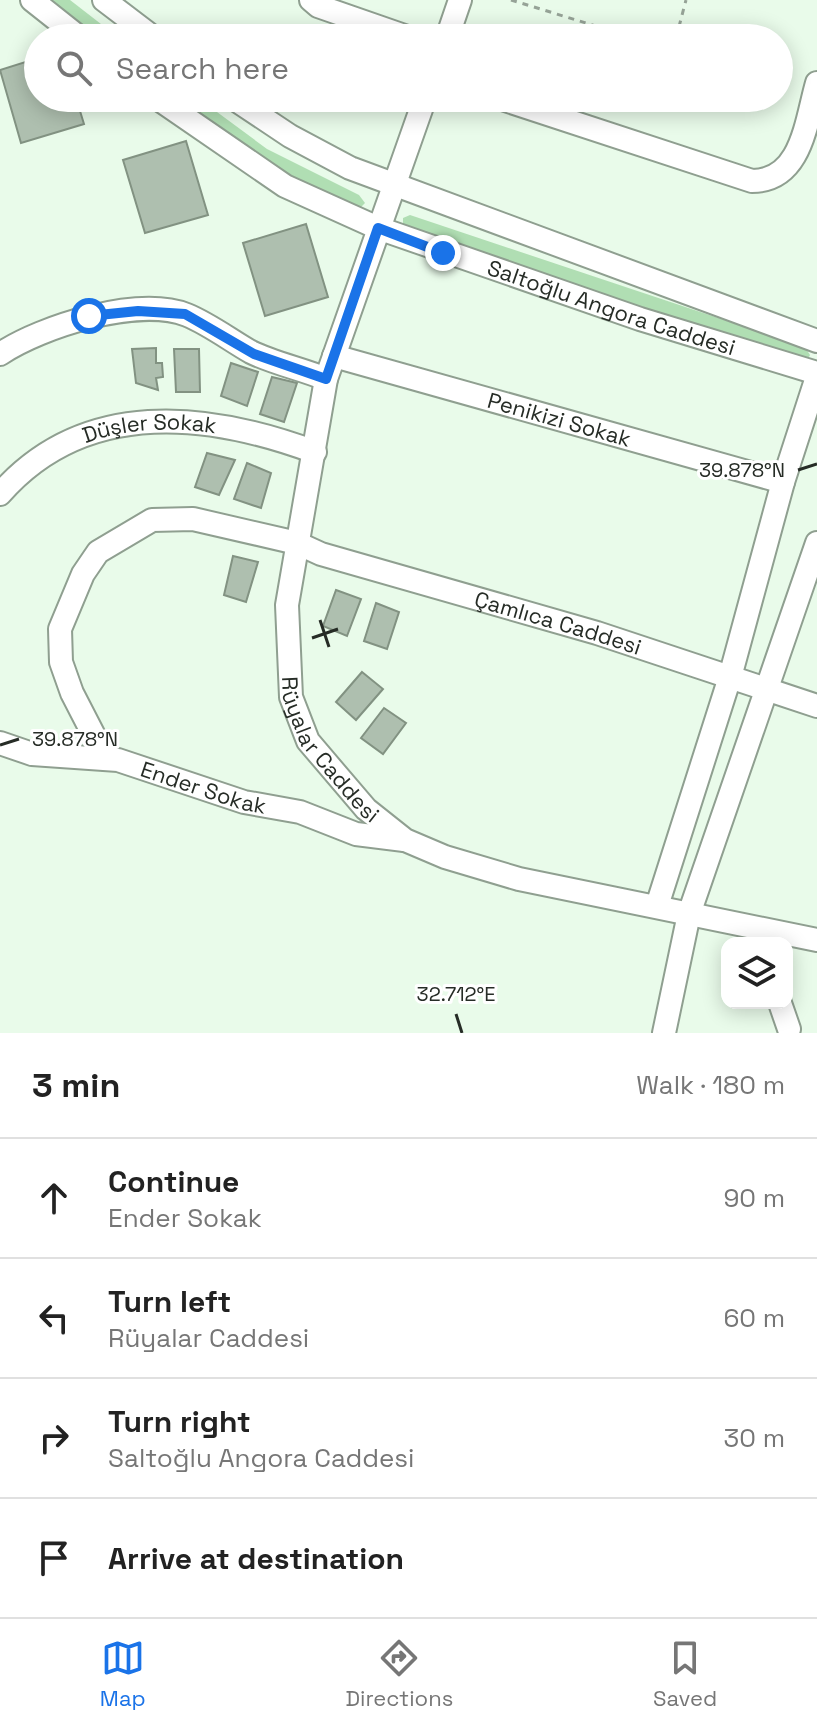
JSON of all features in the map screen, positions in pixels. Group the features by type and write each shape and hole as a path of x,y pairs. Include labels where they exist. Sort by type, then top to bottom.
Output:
{"street":[{"path":"32,0 62,24"},
{"path":"104,0 136,24"},
{"path":"311,0 318,6 370,24"},
{"path":"452,24 460,0"},
{"path":"542,112 752,181 763,181 783,173 795,156 817,83"},
{"name":"Saltoğlu Angora Caddesi","path":"177,112 285,186 378,228 626,314 817,375"},
{"name":"Saltoğlu Angora Caddesi","path":"255,112 321,154 392,185 817,341"},
{"name":"Rüyalar Caddesi","path":"420,112 326,379 287,605 291,697 308,741 366,809 405,840 445,857 519,879 689,914 756,935 817,940"},
{"path":"0,354 27,336 89,316 138,311 185,314 254,354 326,379"},
{"name":"Penikizi Sokak","path":"334,356 783,482"},
{"path":"657,906 730,677 783,482 817,375"},
{"name":"Düşler Sokak","path":"0,494 15,476 55,447 99,429 151,419 247,431 315,452"},
{"name":"Çamlıca Caddesi","path":"106,759 72,693 61,662 60,629 83,574 98,552 152,520 193,519 297,543 321,554 597,633 817,706"},
{"path":"664,1033 689,914 817,543"},
{"name":"Ender Sokak","path":"0,743 32,754 106,759 152,768 244,802 300,812 356,834 405,840"},
{"path":"782,1009 789,1029"}],"path":[{"path":"511,0 589,24"},
{"path":"680,24 686,0"}],"green space":[{"path":"48,0 70,0 101,24 78,24"},
{"path":"194,112 217,112 267,149 359,195 365,203 360,208 308,189"},
{"path":"410,215 805,347 810,355 807,361 730,339 403,228 403,218"}],"building":[{"path":"24,62 24,112 80,112 84,124 21,143 0,70"},
{"path":"186,141 208,215 145,233 123,160"},
{"path":"306,224 328,297 265,316 243,243"},
{"path":"156,348 156,363 162,363 163,377 156,378 158,390 136,383 132,349"},
{"path":"174,349 199,349 200,392 176,392"},
{"path":"231,363 258,372 247,406 221,396"},
{"path":"272,377 297,383 284,422 260,414"},
{"path":"207,453 235,460 219,495 195,487"},
{"path":"247,463 271,473 261,508 234,499"},
{"path":"233,556 258,562 246,602 224,595"},
{"path":"336,590 361,599 347,636 323,626"},
{"path":"376,603 399,612 387,649 364,641"},
{"path":"362,672 383,689 356,720 336,702"},
{"path":"384,708 406,723 383,754 361,738"}],"route":[{"path":"89,316 138,311 185,314 254,354 326,379 378,228 443,253"}]}
